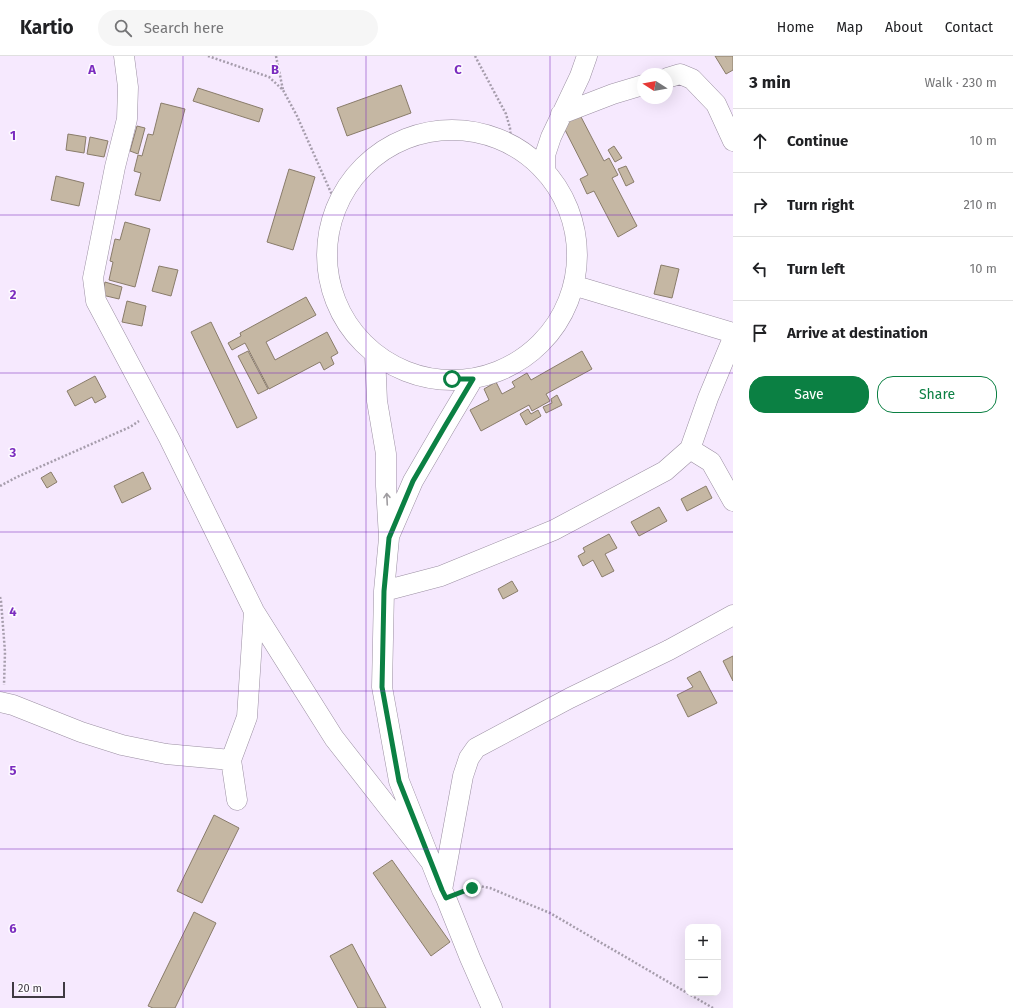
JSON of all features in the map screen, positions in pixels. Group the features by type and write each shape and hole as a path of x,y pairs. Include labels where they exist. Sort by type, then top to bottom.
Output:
{"street":[{"path":"124,56 128,87 127,119 92,278 96,301 169,438 254,611 334,738 431,862"},
{"path":"545,169 545,154 551,137 580,76 587,56"},
{"path":"673,76 680,74 692,79 716,104 733,141"},
{"path":"561,114 613,94 637,87"},
{"path":"451,130 472,132 492,137 511,145 529,155 545,169 567,204 574,224 579,245 579,265 576,286 569,306 559,324 529,354 512,366 493,374 473,379 432,377 412,372 375,354 360,340 348,324 329,285 326,265 326,244 329,223 336,204 346,186 359,170 391,145 410,137 430,132 451,130"},
{"path":"576,286 733,333"},
{"path":"384,591 441,576 554,530 665,471 690,449 708,398 733,338"},
{"path":"375,354 377,401 386,454 389,538 384,591 382,687 399,781 470,958 492,1008"},
{"path":"389,538 413,481 473,379"},
{"path":"690,449 711,462 733,501"},
{"path":"237,800 231,760 247,717 254,611"},
{"path":"444,894 463,776 469,758 476,748 570,698 669,650 733,615"},
{"path":"2,703 13,705 81,732 122,745 166,754 231,760"}],"path":[{"path":"208,56 269,77 283,90"},
{"path":"276,56 283,90 297,116 336,204"},
{"path":"475,56 506,114 510,128 511,145"},
{"path":"0,486 130,427 155,411"},
{"path":"0,596 5,652 2,703"},
{"path":"444,894 480,886 490,888 550,914 713,1008"}],"building":[{"path":"715,56 733,56 733,70 726,74"},
{"path":"401,85 411,113 347,136 337,108"},
{"path":"198,88 263,109 259,122 193,101"},
{"path":"161,103 185,109 160,201 135,195 141,173 134,171 138,155 142,156 148,134 153,135"},
{"path":"580,115 604,161 609,158 618,175 612,178 637,226 618,237 594,191 587,194 580,179 588,175 562,124"},
{"path":"137,126 145,128 138,154 130,151"},
{"path":"68,134 86,137 84,153 66,150"},
{"path":"90,137 108,141 104,157 87,154"},
{"path":"614,146 622,158 615,162 608,150"},
{"path":"626,166 634,182 626,186 618,169"},
{"path":"289,169 315,177 293,250 267,242"},
{"path":"56,176 84,183 79,206 51,200"},
{"path":"125,222 150,229 135,287 109,280 113,262 110,261 115,239 120,240"},
{"path":"661,265 679,269 672,298 654,294"},
{"path":"159,266 178,270 171,296 152,291"},
{"path":"105,282 122,287 119,299 102,295"},
{"path":"306,297 316,315 266,342 275,360 327,332 338,353 331,357 334,364 324,370 320,362 269,389 245,343 232,350 228,343 241,336 240,333"},
{"path":"127,301 146,306 142,326 122,322"},
{"path":"211,322 257,418 237,428 191,332"},
{"path":"248,351 268,389 258,394 238,356"},
{"path":"582,351 592,369 546,394 550,401 532,411 529,405 481,431 470,410 489,400 484,389 496,382 502,394 515,387 512,382 527,373 531,380"},
{"path":"95,376 106,397 95,403 92,397 75,406 67,391"},
{"path":"557,395 562,405 546,413 543,407 552,403 551,399"},
{"path":"528,409 531,414 538,410 541,416 526,425 520,414"},
{"path":"51,472 57,482 47,488 41,478"},
{"path":"143,472 151,489 122,503 114,486"},
{"path":"706,486 712,498 687,511 681,499"},
{"path":"659,507 667,521 639,536 631,522"},
{"path":"609,534 617,548 605,554 614,571 602,577 593,560 583,566 578,556 585,552 583,548"},
{"path":"512,581 518,591 503,599 498,589"},
{"path":"733,656 733,681 723,661"},
{"path":"700,671 717,703 688,717 677,695 693,687 687,678"},
{"path":"214,815 239,828 202,903 177,891"},
{"path":"392,860 450,942 431,956 373,873"},
{"path":"194,912 216,923 175,1008 153,1008 148,1006"},
{"path":"352,944 386,1008 358,1008 330,956"}],"route":[{"path":"452,379 473,379 413,481 389,538 384,591 382,687 399,781 442,890 446,898 472,888"}]}
